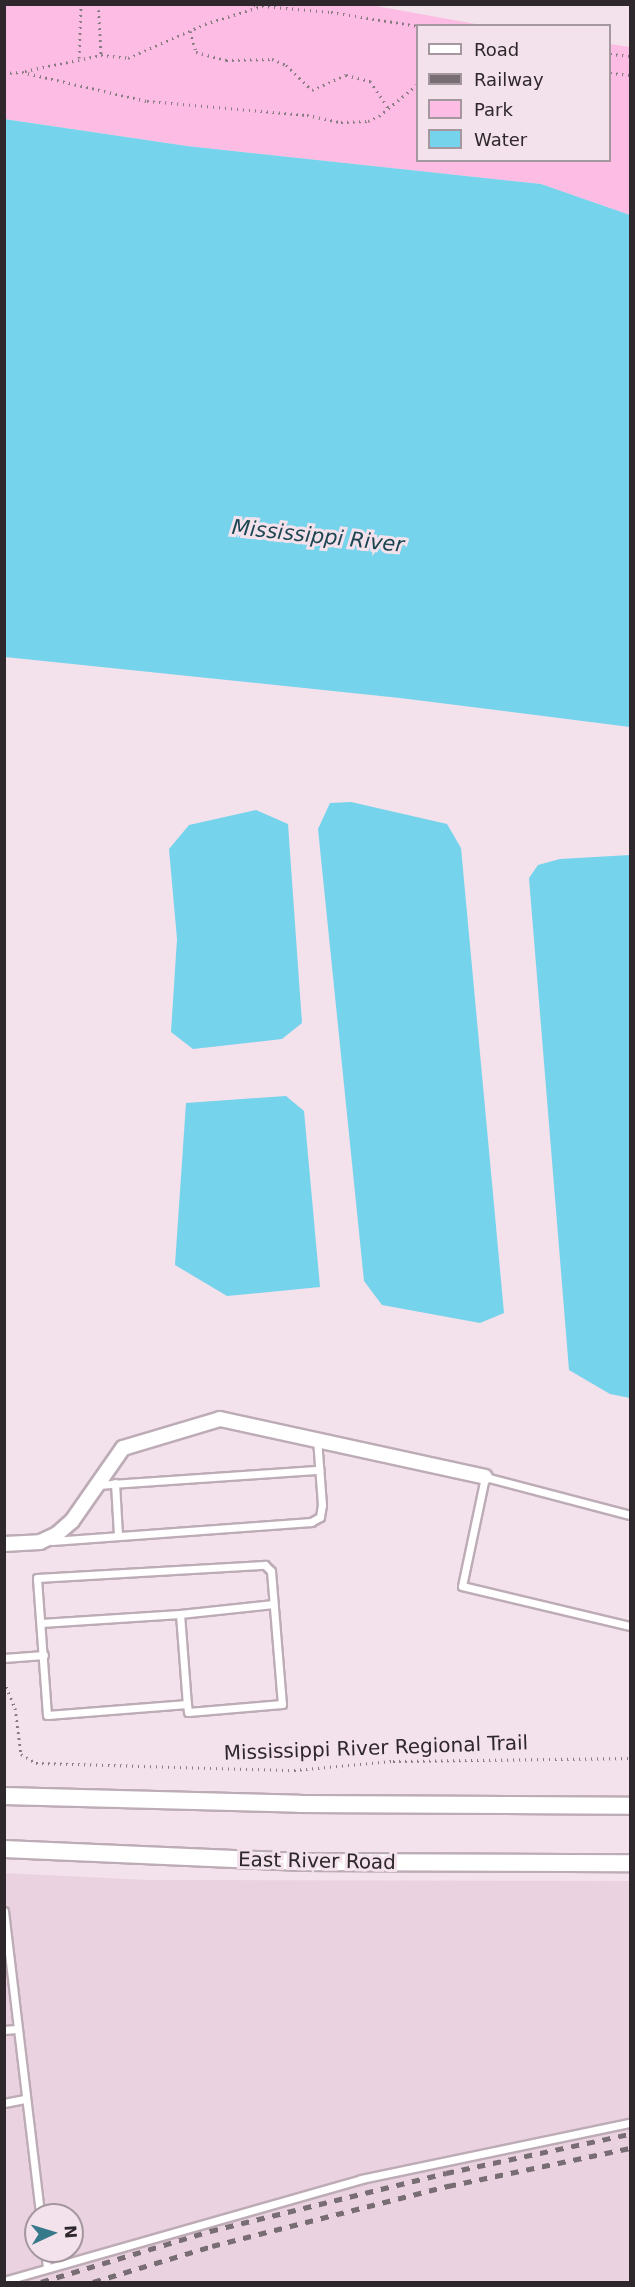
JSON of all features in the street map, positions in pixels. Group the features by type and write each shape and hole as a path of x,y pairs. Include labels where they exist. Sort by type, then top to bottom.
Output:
{"street":[{"path":"4,1544 40,1542 72,1521 115,1455 133,1442 206,1421 234,1419 485,1477"},
{"path":"4,1796 300,1804 630,1806"},
{"name":"East River Road","path":"11,1850 303,1862 630,1863"}],"lane":[{"path":"40,1542 311,1522 320,1517 322,1505 317,1439"},
{"path":"96,1485 319,1470"},
{"path":"630,1515 485,1477 462,1586 630,1626"},
{"path":"115,1484 118,1535"},
{"path":"180,1614 188,1704 188,1712 282,1704 271,1571 265,1565 37,1578 47,1715 188,1704"},
{"path":"41,1623 180,1614 273,1604"},
{"path":"4,1658 44,1655"},
{"path":"4,1911 6,1953 38,2203"},
{"path":"4,2030 16,2028"},
{"path":"4,2103 25,2099"},
{"path":"4,2281 361,2179 630,2123"},
{"path":"46,2263 47,2267"}],"path":[{"path":"79,58 81,4"},
{"path":"98,4 101,55"},
{"path":"248,4 331,12 416,26"},
{"path":"4,73 22,72 101,55 128,58 190,31 262,6"},
{"path":"190,31 196,52 226,60 272,59 286,65 312,90 346,75 370,81 389,108"},
{"path":"611,54 630,56"},
{"path":"22,72 147,101 297,114 341,122 368,121 389,108 416,85"},
{"path":"611,73 630,75"},
{"name":"Mississippi River Regional Trail","path":"4,1681 15,1708 21,1754 36,1763 294,1770 403,1761 630,1758"}],"shaded area":[{"path":"5,1873 147,1880 630,1881 630,2282 5,2282"}],"green space":[{"path":"365,4 475,24 416,24 416,162 611,162 611,44 630,47 630,215 541,184 187,146 5,119 4,5"}],"water":[{"name":"Mississippi River","path":"4,119 187,146 541,184 630,215 630,727 400,698 5,657"},
{"path":"351,802 447,824 461,848 504,1313 480,1323 382,1305 364,1281 318,829 330,803"},
{"path":"256,810 288,824 302,1023 282,1039 193,1049 171,1032 177,939 169,849 189,825"},
{"path":"630,855 630,1398 610,1394 569,1370 529,878 538,865 560,859"},
{"path":"286,1096 304,1111 320,1287 227,1296 175,1265 186,1103"}],"railway":[{"path":"41,2282 210,2231 446,2173 630,2134"},
{"path":"93,2282 212,2246 448,2186 630,2148"}]}
